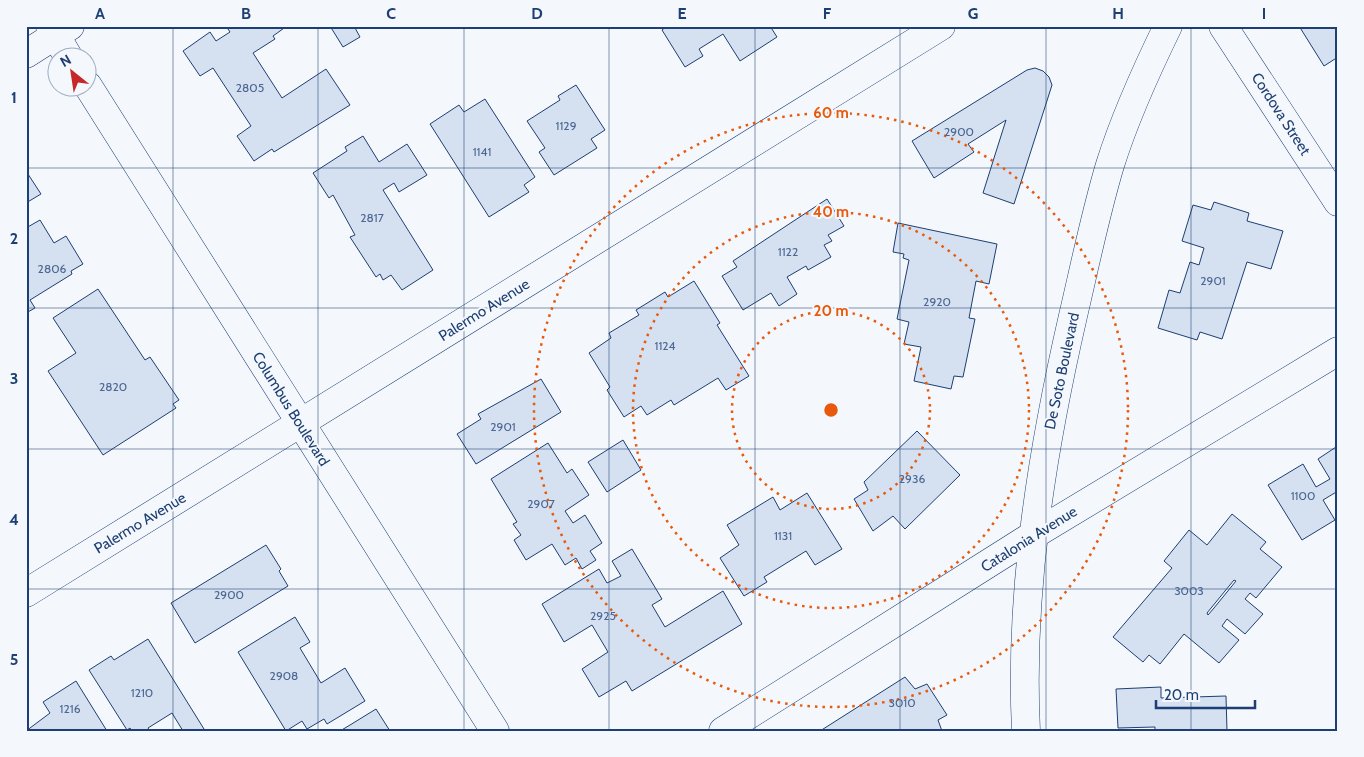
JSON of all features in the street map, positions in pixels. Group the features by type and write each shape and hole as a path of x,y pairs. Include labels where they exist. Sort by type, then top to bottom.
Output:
{"street":[{"name":"Palermo Avenue","path":"26,593 300,425 941,26"},
{"name":"De Soto Boulevard","path":"1026,731 1027,623 1035,534 1051,421 1097,212 1124,125 1168,26"},
{"name":"Cordova Street","path":"1223,26 1338,202"},
{"path":"26,54 62,36"},
{"name":"Columbus Boulevard","path":"96,98 300,425 496,731"},
{"name":"Catalonia Avenue","path":"723,731 1035,534 1338,351"}],"building":[{"path":"232,26 287,26 273,36 275,39 253,53 282,98 326,69 350,105 274,152 272,149 254,161 237,136 251,126 213,68 200,76 183,51 210,32 216,41 230,32 228,29"},
{"path":"330,26 354,26 360,37 343,47"},
{"path":"667,26 770,26 777,37 740,61 723,34 699,49 703,56 685,67 662,30"},
{"path":"1299,26 1338,26 1338,57 1324,66"},
{"path":"1035,68 1043,71 1049,77 1052,85 1014,204 983,193 1006,120 968,144 974,152 934,178 912,141 1027,70"},
{"path":"576,85 605,130 591,139 597,148 554,175 539,152 545,148 527,121 560,100 558,96"},
{"path":"485,99 535,177 524,185 529,192 489,217 430,124 459,105 464,112"},
{"path":"363,136 379,162 407,144 427,175 399,192 394,183 383,190 433,270 402,290 391,275 383,280 380,274 376,277 350,237 355,235 333,195 329,198 313,173 347,151 345,147"},
{"path":"26,171 41,194 26,203"},
{"path":"827,199 844,226 828,235 832,241 824,245 831,257 808,270 806,266 787,277 797,294 779,306 771,293 743,310 722,276 737,267 733,261"},
{"path":"1214,202 1249,213 1247,221 1283,231 1271,269 1247,262 1222,339 1200,332 1197,340 1158,328 1169,290 1180,293 1190,262 1199,265 1204,248 1182,241 1193,205 1211,210"},
{"path":"40,220 54,243 66,236 83,264 71,271 72,274 30,300 35,308 26,313 26,228"},
{"path":"898,223 997,244 989,284 976,281 969,318 975,319 963,377 954,376 951,389 914,381 921,347 904,344 909,322 897,319 909,260 903,258 904,254 893,252"},
{"path":"694,281 720,323 717,325 749,376 726,390 718,378 674,405 671,400 647,415 641,406 624,417 607,390 610,387 589,353 611,338 609,333 639,315 636,310 665,292 668,297"},
{"path":"98,289 145,360 150,357 179,400 173,404 176,408 103,455 48,371 76,353 53,318"},
{"path":"541,379 561,412 476,464 457,434 481,419 478,414"},
{"path":"917,431 960,475 905,529 893,516 873,531 854,499 868,490 864,482"},
{"path":"623,440 641,470 607,492 588,462"},
{"path":"548,443 567,473 572,469 589,495 565,511 573,523 585,515 602,543 590,551 596,560 582,569 576,558 565,565 552,544 526,560 514,540 521,535 513,524 517,522 491,479"},
{"path":"1336,447 1338,491 1323,500 1335,520 1302,540 1268,485 1303,464 1316,487 1330,479 1318,459"},
{"path":"807,493 842,549 815,565 806,551 764,577 767,582 744,596 720,558 739,545 727,525 773,497 780,510"},
{"path":"1232,514 1266,542 1260,549 1282,567 1256,598 1250,593 1245,599 1263,614 1245,634 1227,619 1222,626 1239,640 1219,663 1184,634 1160,664 1149,655 1143,662 1113,637 1172,568 1164,561 1189,530 1207,545","holes":["1234,580 1236,581 1214,608 1208,615 1207,613"]},
{"path":"266,545 281,569 279,571 288,586 195,643 171,603"},
{"path":"632,549 662,599 652,605 665,627 723,591 742,624 632,691 626,681 599,697 582,669 608,652 592,625 564,642 542,604 599,569 607,583 621,576 612,561"},
{"path":"295,617 310,642 300,648 321,683 345,668 365,701 327,724 324,719 307,729 302,721 286,731 238,652"},
{"path":"148,639 204,729 201,731 183,731 172,713 148,728 150,731 132,731 130,728 127,730 89,670 111,656 114,660"},
{"path":"905,677 915,689 927,684 947,715 938,720 942,731 820,731"},
{"path":"76,681 107,731 26,731 50,713 43,702"},
{"path":"1161,687 1161,698 1226,696 1227,731 1155,731 1155,727 1118,728 1116,689"},
{"path":"376,709 390,731 340,731 350,725"}]}
